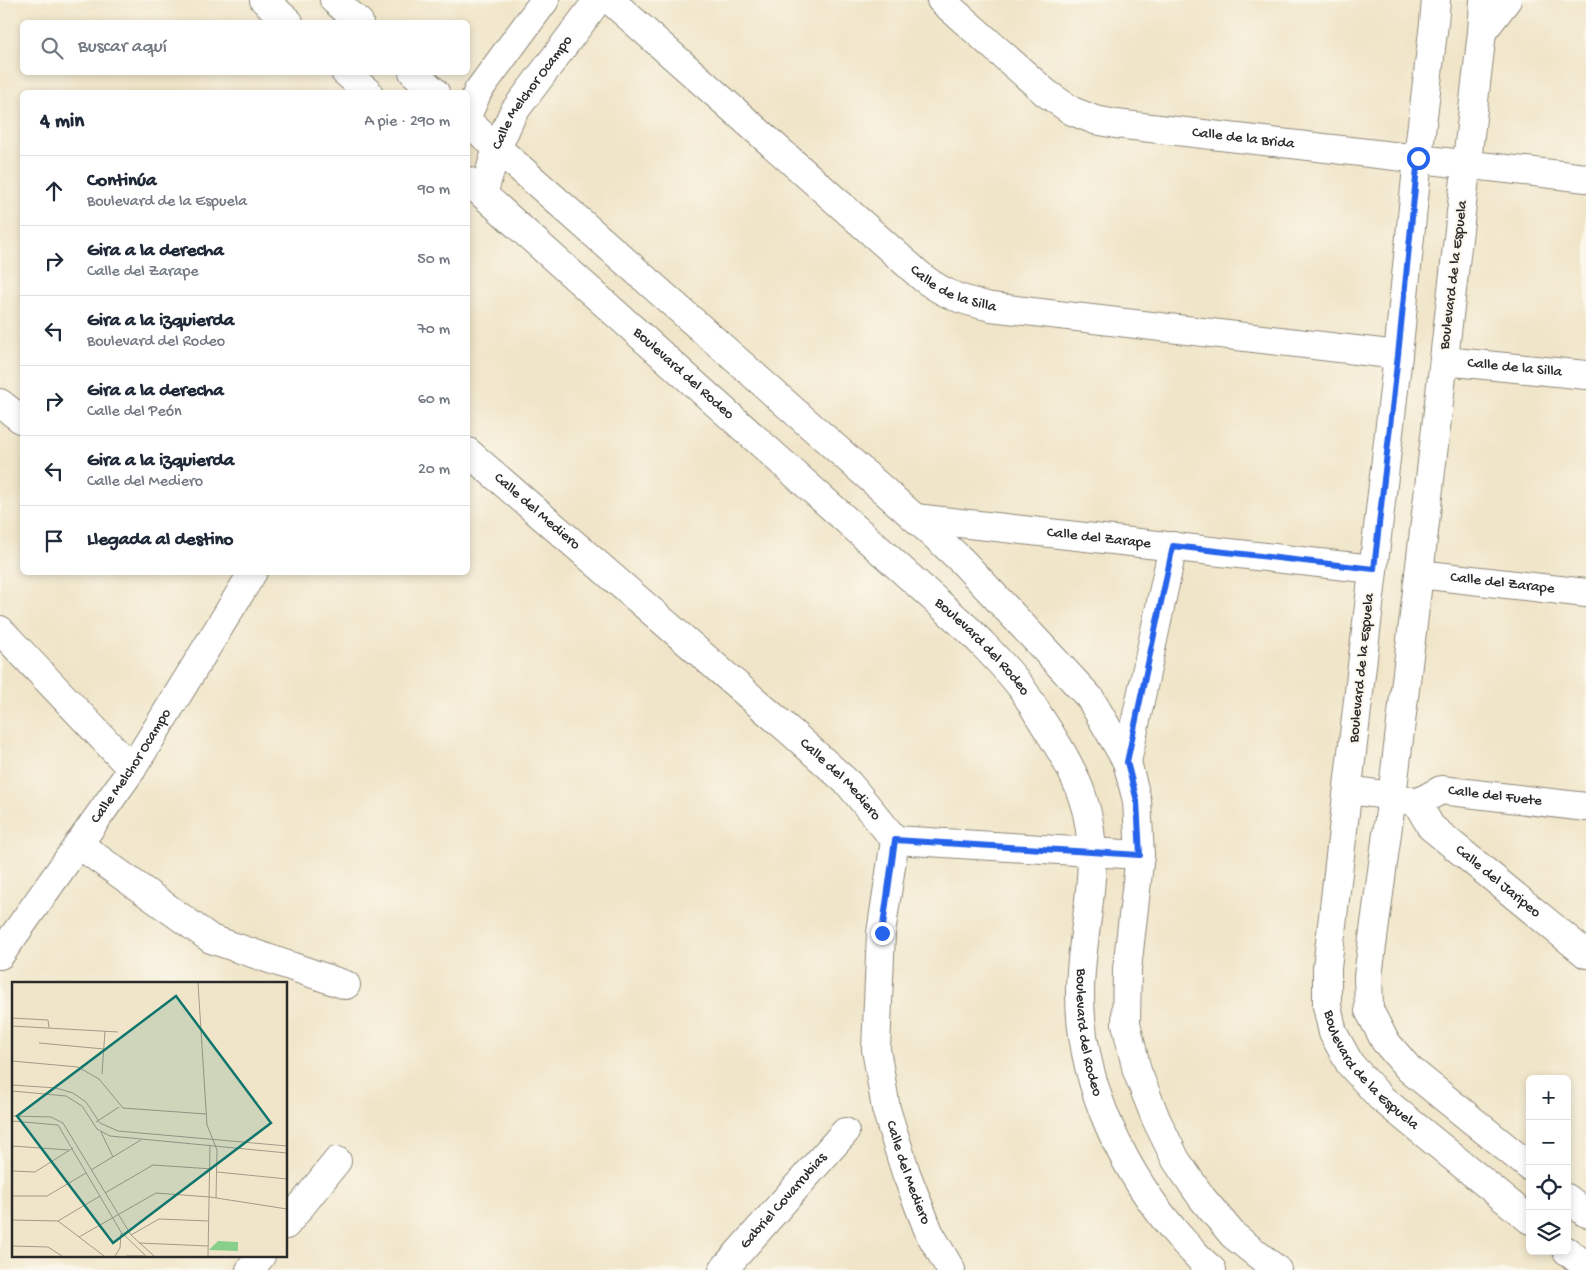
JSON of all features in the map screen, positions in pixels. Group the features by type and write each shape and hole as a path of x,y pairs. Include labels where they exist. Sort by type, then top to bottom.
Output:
{"street":[{"path":"264,0 287,20"},
{"path":"334,0 357,20"},
{"path":"470,109 478,91 545,0"},
{"name":"Calle Melchor Ocampo","path":"475,187 497,148 513,113 598,0"},
{"name":"Calle de la Silla","path":"610,0 923,278 941,291 956,298 991,307 1398,355"},
{"name":"Calle de la Brida","path":"941,0 1046,93 1072,111 1095,120 1586,178"},
{"name":"Boulevard de la Espuela","path":"1436,0 1374,569 1327,968 1327,1006 1333,1033 1350,1064 1381,1098 1526,1217"},
{"name":"Boulevard de la Espuela","path":"1484,0 1482,32 1419,574 1404,800 1368,976 1369,1010 1385,1041 1409,1069 1528,1165"},
{"path":"1482,32 1508,0"},
{"path":"348,75 366,90"},
{"path":"416,75 433,90"},
{"path":"470,124 963,562 1090,698 1127,762 1137,801 1140,855 1127,969 1126,1023 1137,1071 1156,1119 1176,1160 1202,1198 1233,1234 1277,1270"},
{"name":"Boulevard del Rodeo","path":"475,187 970,631 1020,687 1062,752 1083,799 1089,825 1092,851 1080,990 1082,1027 1089,1066 1101,1104 1120,1150 1142,1187 1169,1225 1212,1270"},
{"name":"Calle de la Silla","path":"1444,361 1586,375"},
{"path":"0,404 20,419"},
{"name":"Calle del Mediero","path":"470,454 849,784 895,840 882,933 876,1049 886,1109 906,1173 929,1232 951,1270"},
{"name":"Calle del Zarape","path":"915,518 1374,569"},
{"path":"1127,762 1173,546"},
{"name":"Calle del Zarape","path":"1419,574 1586,593"},
{"name":"Calle Melchor Ocampo","path":"0,955 132,768 251,575"},
{"path":"0,630 132,768"},
{"path":"1349,790 1404,800"},
{"name":"Calle del Fuete","path":"1404,800 1441,790 1586,807"},
{"name":"Calle del Jaripeo","path":"1404,800 1430,826 1586,954"},
{"path":"895,840 1140,855"},
{"path":"78,844 211,939 346,985"},
{"name":"Gabriel Covarrubias","path":"723,1270 845,1132"},
{"path":"288,1222 337,1161"},
{"path":"1571,1201 1586,1213"},
{"path":"1571,1254 1586,1266"},
{"path":"250,1270 259,1258"}],"route":[{"path":"882,933 895,840 1140,855 1137,801 1127,762 1173,546 1374,569 1418,158"}]}
